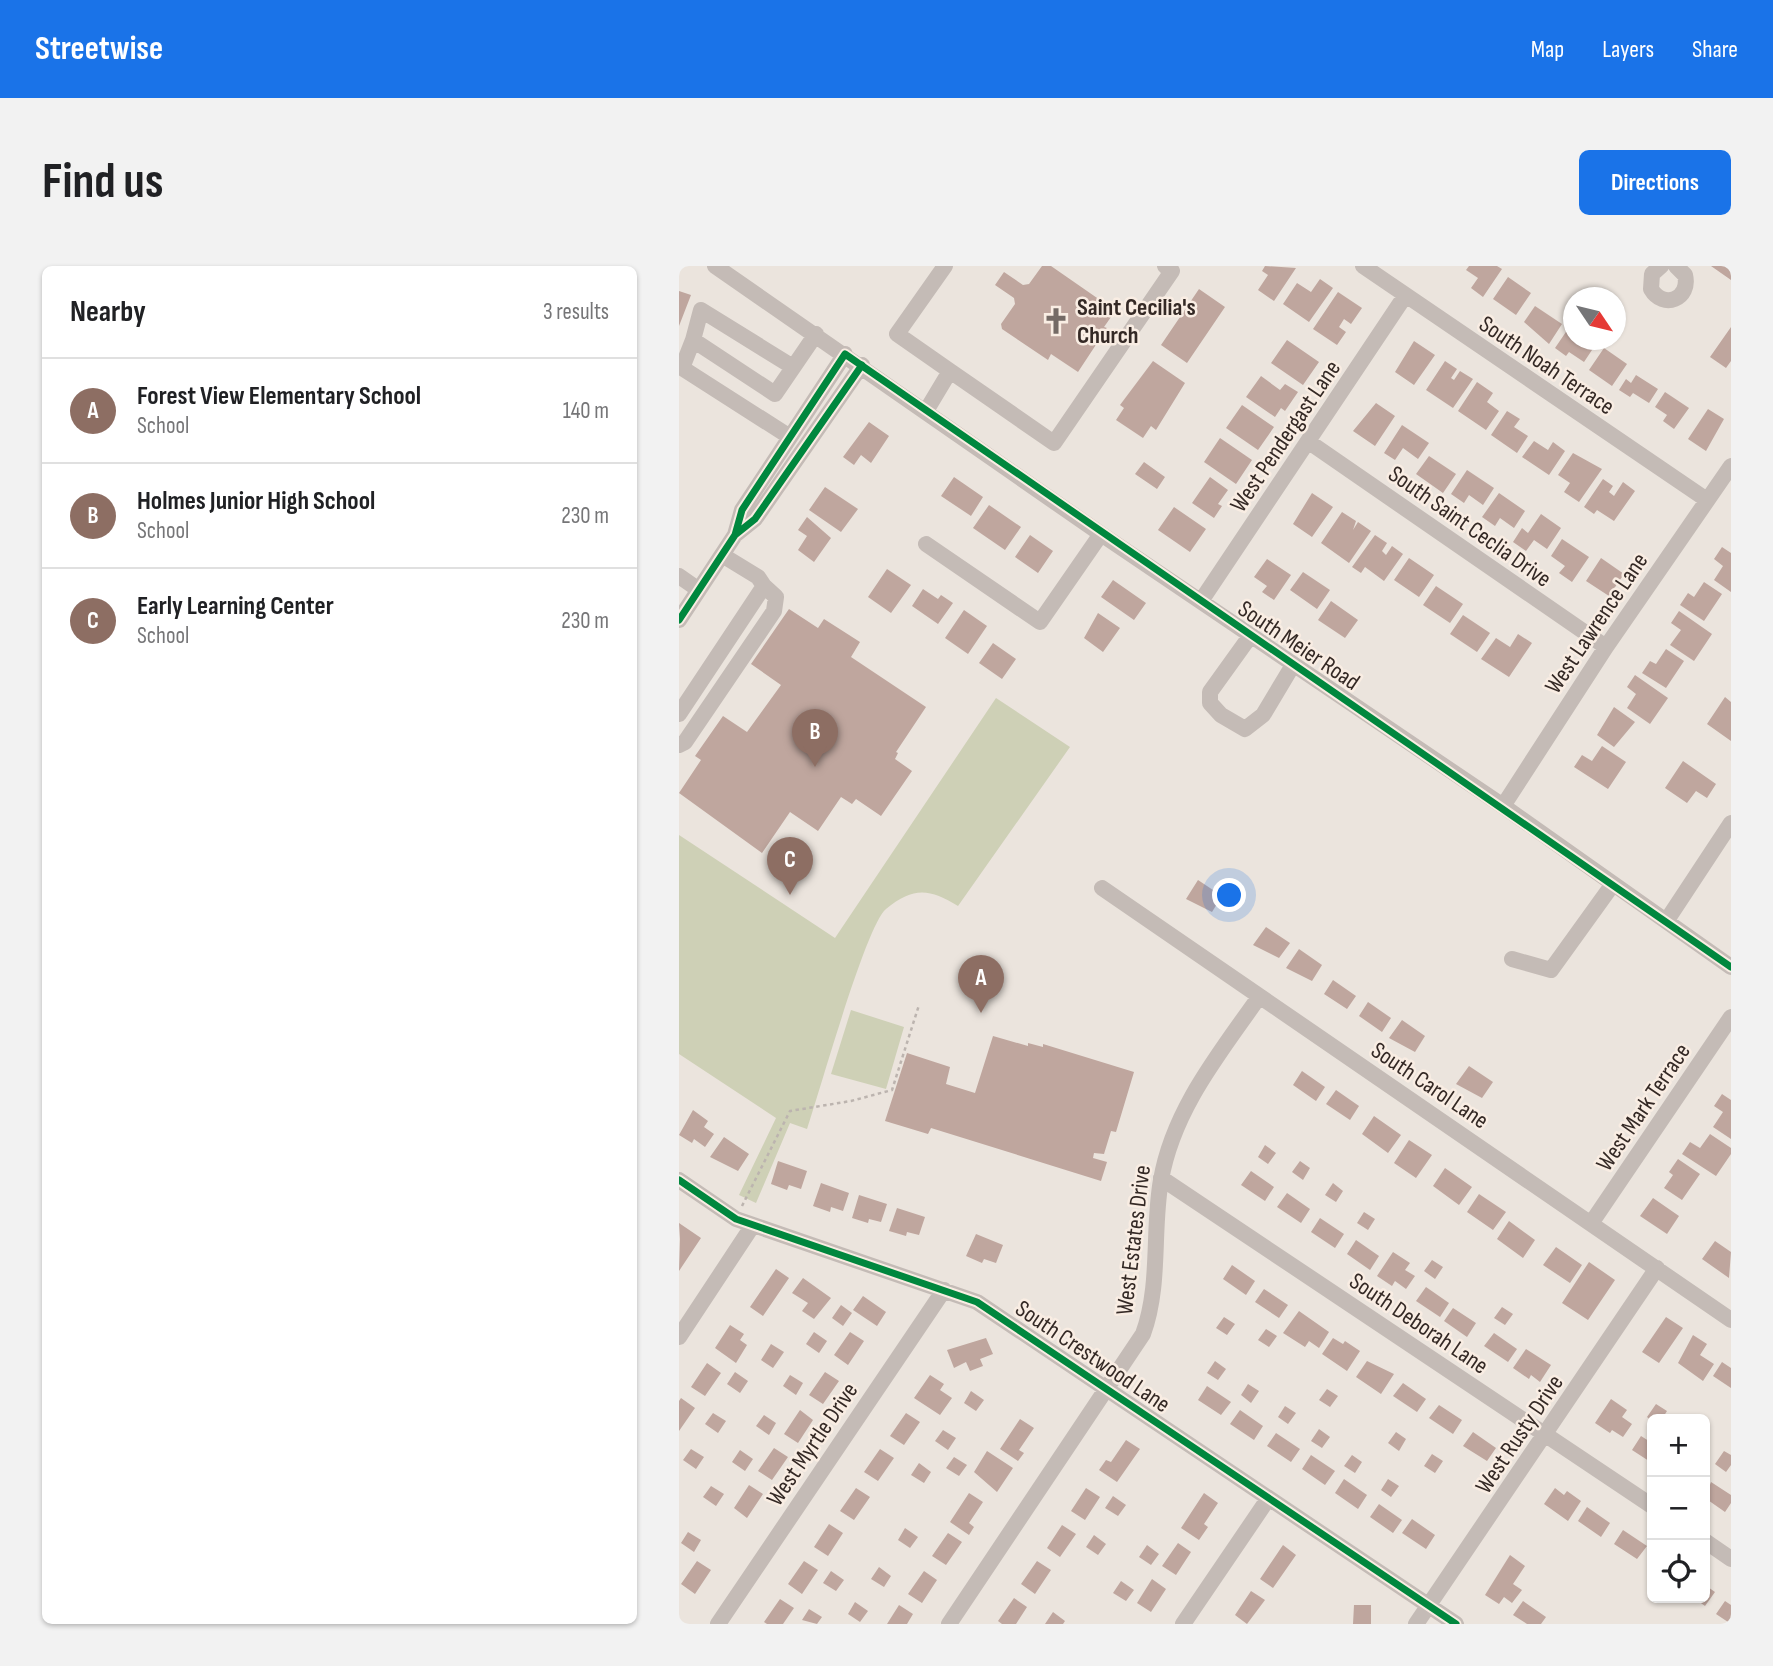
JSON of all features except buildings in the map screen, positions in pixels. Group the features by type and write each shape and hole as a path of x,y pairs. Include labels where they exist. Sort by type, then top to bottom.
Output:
{"street":[{"name":"South Meier Road","path":"715,266 862,365 1101,534 1503,806 1731,967"},
{"path":"945,266 897,334 1054,443 1172,271 1165,266"},
{"name":"South Noah Terrace","path":"1363,266 1707,500"},
{"path":"1656,267 1650,280 1653,293 1661,300 1673,300 1683,294 1686,283 1685,275 1676,266"},
{"name":"West Pendergast Lane","path":"1201,601 1405,296"},
{"path":"790,437 681,368 693,340 701,310 793,367"},
{"path":"761,418 816,334"},
{"path":"693,340 775,394"},
{"path":"679,620 735,535 742,510 845,354"},
{"path":"735,535 755,519 862,365"},
{"path":"926,411 950,371"},
{"name":"South Saint Ceclia Drive","path":"1309,442 1606,648"},
{"name":"West Lawrence Lane","path":"1503,806 1606,648 1731,466"},
{"path":"926,544 1040,622 1101,534"},
{"path":"679,746 685,742 773,611 776,597 758,577 722,555"},
{"path":"679,576 699,590"},
{"path":"679,714 764,586"},
{"path":"1251,635 1210,692 1210,703 1221,715 1245,729 1263,715 1293,665"},
{"path":"1667,920 1731,823"},
{"path":"1512,960 1551,970 1613,884"},
{"name":"South Carol Lane","path":"1102,888 1731,1320"},
{"name":"West Estates Drive","path":"949,1624 1135,1349 1150,1316 1154,1286 1154,1233 1161,1178 1171,1138 1192,1095 1259,997"},
{"name":"West Mark Terrace","path":"1592,1222 1731,1017"},
{"name":"South Deborah Lane","path":"1161,1178 1647,1503"},
{"name":"South Crestwood Lane","path":"679,1180 736,1219 977,1302 1108,1387 1268,1499 1456,1624"},
{"path":"679,1337 753,1225"},
{"name":"West Rusty Drive","path":"1416,1624 1657,1268"},
{"name":"West Myrtle Drive","path":"718,1624 944,1290"},
{"path":"1183,1624 1268,1499"},
{"path":"1710,1544 1731,1559"}],"path":[{"path":"736,1219 790,1111 851,1101 892,1090 919,1005"}],"green space":[{"path":"996,698 1070,747 958,906 939,896 922,892 905,896 886,909 877,922 855,976 807,1129 790,1123 756,1203 739,1195 776,1118 679,1054 679,835 835,938"},
{"path":"851,1010 904,1027 886,1089 831,1074"}],"cycle path":[{"path":"735,535 742,510 845,354 1731,967"},
{"path":"679,620 735,535 755,519 862,365"},
{"path":"679,1180 736,1219 977,1302 1456,1624"}],"place":[{"name":"Saint Cecilia's Church","path":"1056,321"},
{"name":"Holmes Junior High School","path":"815,767"},
{"name":"Early Learning Center","path":"790,895"},
{"name":"Forest View Elementary School","path":"981,1013"}]}
